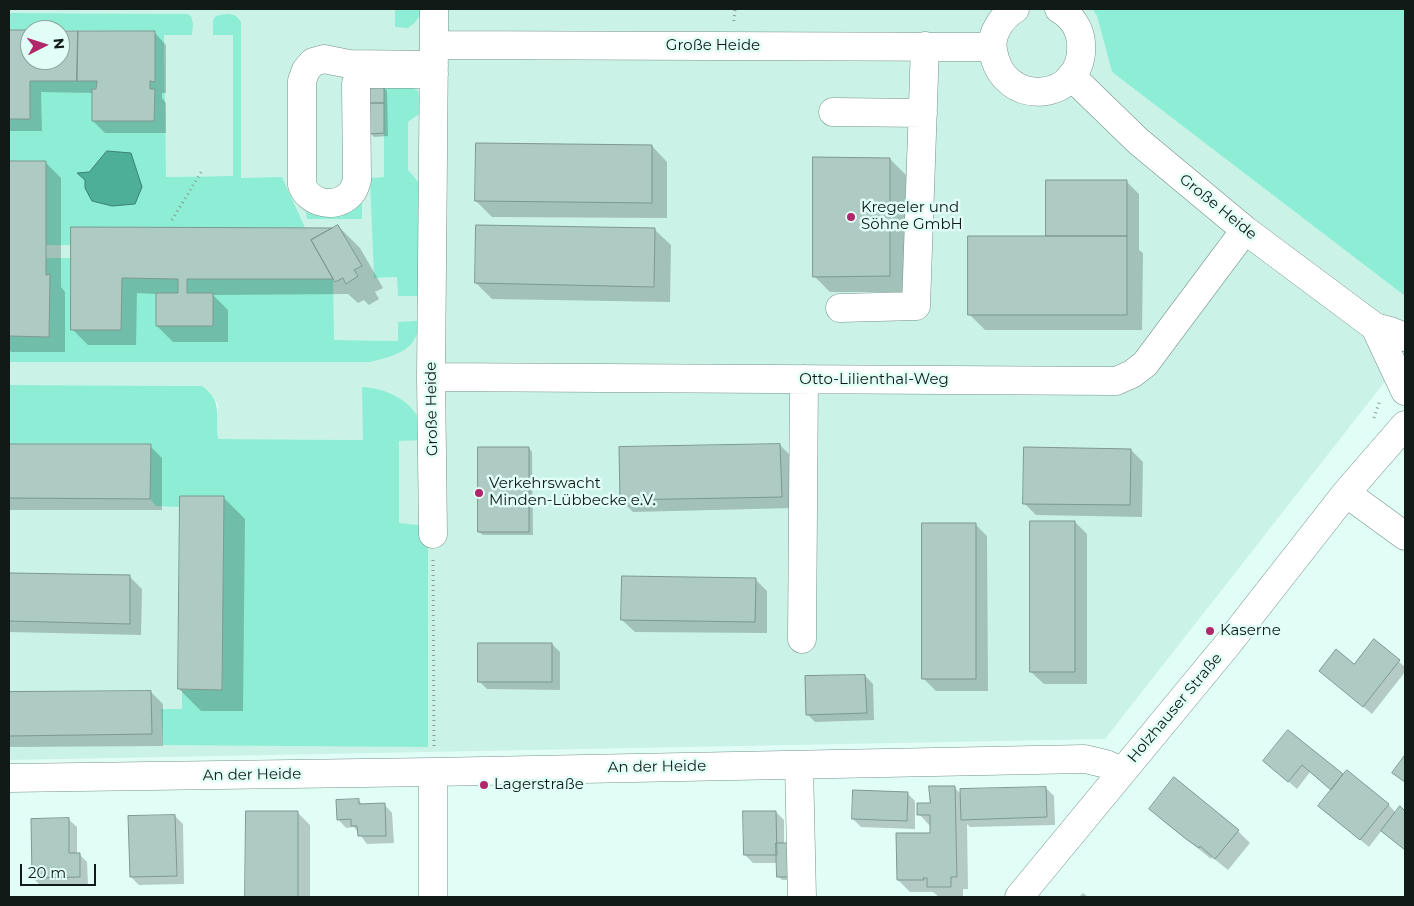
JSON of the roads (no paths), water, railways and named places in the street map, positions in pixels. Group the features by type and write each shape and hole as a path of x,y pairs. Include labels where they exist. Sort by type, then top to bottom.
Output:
{"street":[{"name":"Große Heide","path":"434,9 431,377 434,534"},
{"path":"1015,9 1002,20 995,32 992,46 994,60 1000,72 1009,83 1021,90 1034,92 1048,91 1061,86 1078,65 1082,51 1080,37 1075,24 1059,9"},
{"name":"Große Heide","path":"434,61 925,46 992,46"},
{"path":"840,308 916,306 925,46"},
{"path":"324,59 349,64 434,61 364,74 358,78 356,84 357,180 353,190 347,198 337,202 326,203 314,200 304,193 302,185 302,81 306,70 313,62 324,59"},
{"name":"Große Heide","path":"1071,76 1138,141 1245,230 1375,327 1405,337"},
{"path":"833,112 923,113"},
{"name":"Otto-Lilienthal-Weg","path":"431,377 1116,381 1132,374 1145,364 1245,230"},
{"name":"Große Heide","path":"1375,327 1393,394"},
{"path":"802,639 804,379"},
{"name":"Holzhauser Straße","path":"1019,897 1228,645 1346,493 1405,425"},
{"path":"1346,493 1405,536"},
{"name":"An der Heide","path":"9,778 1085,760 1106,764 1122,772"},
{"path":"799,765 802,897"},
{"path":"433,772 433,897"}],"place":[{"name":"Kregeler und Söhne GmbH","path":"851,217"},
{"name":"Verkehrswacht Minden-Lübbecke e.V.","path":"479,493"},
{"name":"Kaserne","path":"1210,631"},
{"name":"Lagerstraße","path":"484,785"}]}
